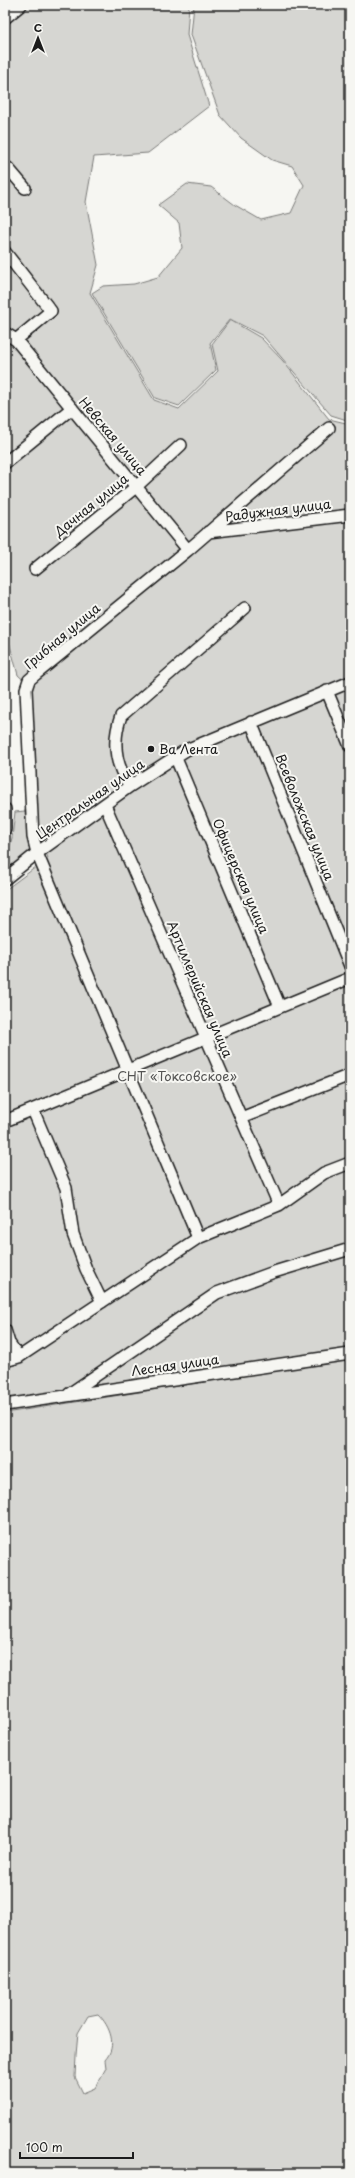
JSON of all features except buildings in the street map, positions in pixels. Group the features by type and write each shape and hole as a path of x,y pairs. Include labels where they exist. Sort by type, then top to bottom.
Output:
{"street":[{"path":"5,18 21,5"},
{"path":"6,168 25,188"},
{"path":"5,252 51,311 16,340"},
{"name":"Невская улица","path":"5,333 16,340 188,550"},
{"path":"5,463 72,408"},
{"name":"Грибная улица","path":"198,1238 37,853 32,829 26,689 29,680 188,550 329,428"},
{"name":"Дачная улица","path":"35,569 137,486 181,445"},
{"name":"Радужная улица","path":"208,532 350,515"},
{"path":"130,786 123,776 116,750 116,730 121,716 245,608"},
{"name":"Центральная улица","path":"5,879 37,853 130,786 176,756 251,722 350,682"},
{"path":"327,691 350,746"},
{"name":"Всеволожская улица","path":"251,722 350,966"},
{"name":"Офицерская улица","path":"176,756 280,1007"},
{"name":"Артиллерийская улица","path":"105,804 279,1205"},
{"path":"5,809 5,829"},
{"path":"5,1121 350,978"},
{"path":"241,1118 350,1075"},
{"path":"33,1110 66,1188 73,1234 86,1269 102,1302"},
{"path":"5,1361 19,1357 198,1238 279,1205 324,1173 350,1163"},
{"path":"68,1395 217,1293 274,1272 350,1249"},
{"path":"5,1330 9,1343 19,1357"},
{"name":"Лесная улица","path":"5,1405 350,1354"}],"green space":[{"name":"СНТ «Токсовское»","path":"5,5 189,5 187,35 209,106 148,153 94,157 86,202 98,265 90,293 154,400 179,409 218,371 212,344 230,320 261,338 283,361 329,419 350,424 350,1350 5,1399 5,890 48,858 38,833 32,688 18,675 5,627"},
{"path":"194,5 350,5 350,421 331,415 263,336 230,319 210,343 216,370 179,406 155,398 92,293 103,286 134,284 158,277 182,248 179,223 158,205 187,184 211,187 235,205 261,220 291,213 304,185 292,166 272,160 241,138 220,115 191,35"},
{"path":"25,811 30,856 12,868 6,859 12,838 15,812"},
{"path":"350,1359 350,2173 5,2173 5,1413","holes":["98,2014 111,2036 111,2049 105,2060 106,2068 95,2088 83,2093 75,2077 78,2033 88,2016"]}],"place":[{"name":"Ва Лента","path":"151,749"}]}
